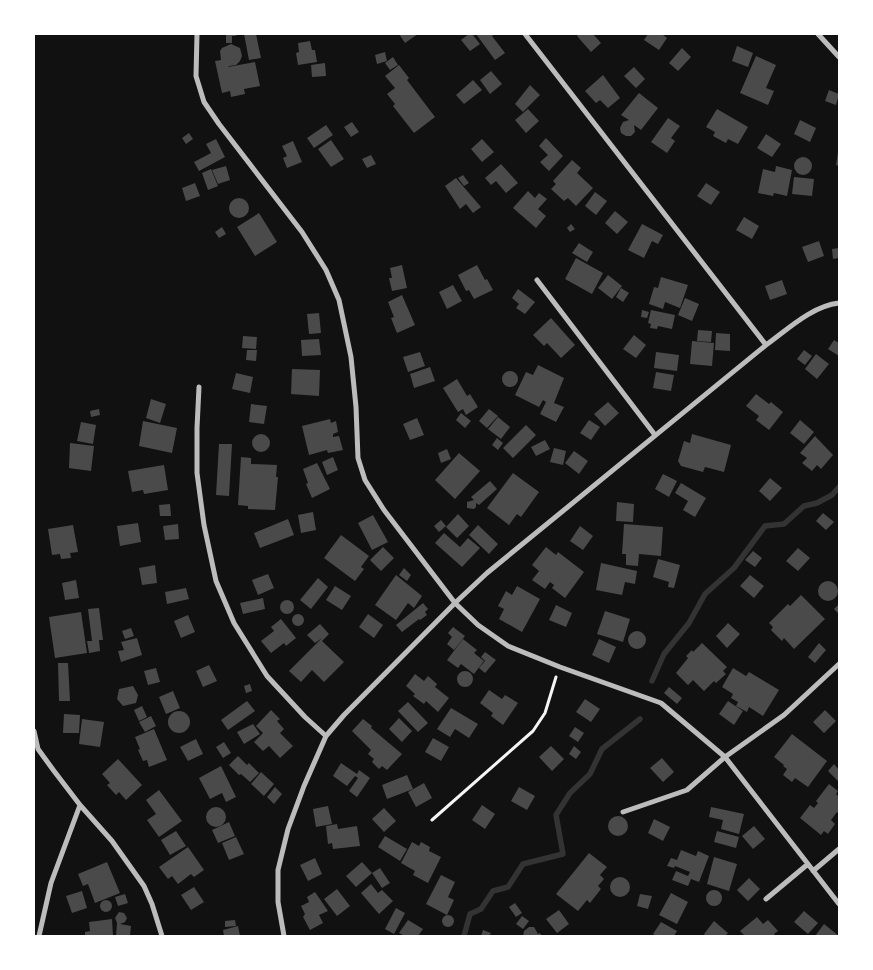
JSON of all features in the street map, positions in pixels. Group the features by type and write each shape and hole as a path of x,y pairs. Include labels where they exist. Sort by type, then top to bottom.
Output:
{"street":[{"path":"197,34 196,76 204,102 302,232 326,270 339,300 351,357 356,407 358,458 365,480 384,510 455,603 478,626 508,646 560,667 661,703 725,757 839,904"},
{"path":"525,34 766,345"},
{"path":"818,34 839,57"},
{"path":"537,280 655,435"},
{"path":"284,936 278,902 278,870 288,828 326,736 344,715 487,573 766,345 813,311 839,303"},
{"path":"199,387 197,473 204,525 216,581 234,623 267,676 305,717 326,736"},
{"path":"623,812 687,790 725,757 784,715 839,664"},
{"path":"34,731 38,749 80,805 112,841 144,886 162,936"},
{"path":"39,936 51,883 80,805"},
{"path":"813,871 839,850"},
{"path":"766,899 808,864"}],"path":[{"path":"432,820 533,731 545,713 560,667"}],"building":[{"path":"226,34 236,34 236,36 232,36 232,43 226,43"},
{"path":"244,34 256,34 261,58 249,60"},
{"path":"399,34 418,34 405,43"},
{"path":"472,34 480,44 470,51 461,40"},
{"path":"476,34 495,34 492,36 505,53 495,60"},
{"path":"579,34 593,34 601,43 591,52 577,36"},
{"path":"648,34 662,34 667,38 659,50 644,40"},
{"path":"310,41 312,50 315,50 317,62 298,65 296,53 299,52 298,43"},
{"path":"231,44 240,48 242,56 236,65 228,67 255,62 260,86 244,89 245,94 231,97 230,91 222,93 215,61 221,60 220,51 222,48"},
{"path":"737,46 753,53 748,67 732,61"},
{"path":"682,48 691,57 678,71 669,63"},
{"path":"385,52 387,61 377,64 375,55"},
{"path":"756,56 776,65 766,88 774,91 768,105 740,93"},
{"path":"393,57 398,65 390,70 385,63"},
{"path":"325,63 326,76 312,77 311,65"},
{"path":"399,65 409,78 407,80 435,117 414,133 393,106 395,104 387,94 395,88 385,76"},
{"path":"634,67 645,79 636,88 624,76"},
{"path":"491,71 502,84 490,94 480,80"},
{"path":"603,75 620,98 608,108 600,100 596,103 585,91"},
{"path":"473,80 482,90 464,104 456,95"},
{"path":"530,85 540,95 523,112 515,104"},
{"path":"829,90 839,94 836,105 825,101"},
{"path":"639,93 658,108 641,130 634,125 635,132 631,136 626,136 621,133 620,128 623,122 629,120 621,115"},
{"path":"528,109 539,121 526,133 515,120"},
{"path":"717,109 748,127 738,144 728,139 726,143 713,136 715,132 706,127"},
{"path":"668,118 680,126 671,138 675,141 667,153 651,142"},
{"path":"800,120 816,128 810,142 794,134"},
{"path":"352,122 359,132 351,137 344,127"},
{"path":"326,125 333,135 314,148 307,138"},
{"path":"189,133 193,139 186,144 182,138"},
{"path":"766,134 781,144 772,157 757,148"},
{"path":"546,138 563,156 549,171 540,162 548,155 539,146"},
{"path":"216,139 225,157 199,171 194,162 211,153 206,144"},
{"path":"482,139 494,152 482,162 471,149"},
{"path":"331,140 344,159 331,167 318,149"},
{"path":"293,141 302,162 287,168 283,158 287,156 282,146"},
{"path":"839,152 839,166 836,165"},
{"path":"371,155 376,164 367,168 362,159"},
{"path":"803,157 809,160 812,166 809,172 803,175 797,172 794,166 797,160"},
{"path":"572,160 581,168 577,173 593,188 576,206 568,198 564,201 551,189 556,184 553,181"},
{"path":"501,164 518,183 506,193 496,181 491,185 485,178"},
{"path":"226,166 230,180 218,184 212,170"},
{"path":"776,166 792,170 787,196 774,193 773,196 758,193 763,169 775,172"},
{"path":"211,169 218,186 208,190 202,173"},
{"path":"463,175 469,183 464,186 458,178"},
{"path":"794,177 814,179 812,196 792,194"},
{"path":"456,178 481,207 473,213 466,204 460,209 445,186"},
{"path":"195,183 200,196 186,201 182,188"},
{"path":"706,183 720,192 711,205 697,196"},
{"path":"528,191 535,198 539,193 547,199 538,209 546,216 536,228 513,208"},
{"path":"595,192 607,201 596,215 585,206"},
{"path":"235,198 243,198 249,204 249,212 243,218 235,218 229,212 229,204"},
{"path":"615,211 628,222 617,234 605,223"},
{"path":"259,213 277,242 255,256 237,227"},
{"path":"744,217 759,226 752,239 736,230"},
{"path":"571,224 575,229 570,232 567,228"},
{"path":"642,224 663,235 658,244 652,241 644,258 628,250"},
{"path":"222,227 226,234 219,238 215,232"},
{"path":"819,241 824,256 808,262 802,247"},
{"path":"579,243 593,252 587,262 572,253"},
{"path":"839,248 839,258 833,259 832,249"},
{"path":"576,258 603,273 592,294 565,279"},
{"path":"402,265 407,288 392,291 389,278 392,278 390,268"},
{"path":"477,265 493,290 474,299 469,290 466,291 458,275"},
{"path":"608,275 622,286 612,299 598,288"},
{"path":"661,277 688,285 680,308 665,302 663,309 649,304 654,287 658,288"},
{"path":"782,280 787,294 770,300 765,286"},
{"path":"453,285 462,301 447,309 439,292"},
{"path":"621,288 629,293 623,302 616,297"},
{"path":"518,289 535,302 525,314 516,308 519,304 512,298"},
{"path":"402,295 415,325 397,333 391,318 394,317 388,302"},
{"path":"685,298 699,304 692,321 678,315"},
{"path":"642,310 649,312 647,318 641,317"},
{"path":"651,310 675,315 672,329 658,326 657,329 650,328 651,324 648,323"},
{"path":"319,313 321,333 309,334 307,314"},
{"path":"551,318 575,345 561,358 547,343 544,346 533,335"},
{"path":"698,330 712,331 711,342 697,341"},
{"path":"716,333 730,334 730,351 715,350"},
{"path":"634,335 646,345 636,358 623,349"},
{"path":"243,336 257,337 256,349 242,348"},
{"path":"319,339 321,355 302,356 301,340"},
{"path":"834,340 839,343 839,356 828,349"},
{"path":"692,341 714,343 712,366 690,364"},
{"path":"247,350 257,350 256,361 246,360"},
{"path":"804,350 812,356 805,365 797,359"},
{"path":"420,352 425,366 408,372 403,357"},
{"path":"656,352 679,355 677,371 654,368"},
{"path":"816,354 829,364 817,379 805,369"},
{"path":"538,365 564,378 554,403 564,407 556,422 540,414 546,402 543,400 539,407 515,395 526,372 533,375"},
{"path":"430,367 435,381 414,388 410,374"},
{"path":"292,369 320,370 319,396 291,394"},
{"path":"507,371 513,371 518,376 516,385 507,387 502,382 502,376"},
{"path":"656,372 674,375 671,391 653,388"},
{"path":"236,373 253,377 250,393 232,389"},
{"path":"457,379 467,396 470,394 478,407 466,415 463,409 458,412 443,388"},
{"path":"756,394 769,404 771,402 783,412 769,430 756,420 759,416 746,406"},
{"path":"151,399 166,404 160,423 146,418"},
{"path":"608,402 619,413 605,426 594,414"},
{"path":"251,404 267,406 264,424 249,422"},
{"path":"99,409 100,415 91,417 90,411"},
{"path":"489,409 498,416 487,428 479,421"},
{"path":"461,413 471,421 465,428 456,420"},
{"path":"498,417 510,427 501,439 488,429"},
{"path":"417,418 424,435 410,440 403,424"},
{"path":"330,419 331,423 336,421 338,432 333,434 333,437 339,436 343,450 328,453 327,450 309,455 302,426"},
{"path":"589,420 600,427 591,440 580,433"},
{"path":"800,420 814,432 804,444 790,433"},
{"path":"143,421 177,428 172,453 139,446"},
{"path":"81,422 96,425 93,444 77,441"},
{"path":"526,425 536,435 513,458 503,448"},
{"path":"261,434 267,437 270,443 267,449 261,452 255,449 252,443 255,437"},
{"path":"692,434 731,445 724,472 705,467 703,472 681,466 678,461 684,441 690,443"},
{"path":"815,436 833,455 821,469 817,465 812,471 802,463 807,458 800,453"},
{"path":"497,438 503,443 498,450 492,445"},
{"path":"545,440 550,449 536,456 531,447"},
{"path":"70,443 94,446 91,471 69,468"},
{"path":"219,444 232,444 229,496 216,495"},
{"path":"554,448 566,451 563,465 550,462"},
{"path":"447,449 451,459 441,463 438,453"},
{"path":"574,451 588,461 579,474 565,463"},
{"path":"459,453 480,471 455,499 435,480"},
{"path":"241,457 251,458 251,464 277,465 276,477 278,477 275,510 248,509 248,506 238,505"},
{"path":"333,457 338,470 327,475 322,462"},
{"path":"317,463 330,489 312,498 306,484 308,483 303,469"},
{"path":"164,465 168,490 144,494 143,490 132,492 128,471"},
{"path":"513,473 539,492 521,517 517,514 509,525 487,508"},
{"path":"663,474 677,481 669,497 655,489"},
{"path":"770,478 782,488 770,501 759,491"},
{"path":"490,481 497,489 479,505 476,503 474,509 467,508 467,502 474,500 471,497"},
{"path":"681,483 706,498 695,517 683,510 688,501 675,493"},
{"path":"617,502 634,504 633,522 616,521"},
{"path":"170,504 171,516 160,516 159,505"},
{"path":"313,512 316,530 301,533 298,515"},
{"path":"823,513 834,522 826,530 816,521"},
{"path":"458,514 469,526 457,538 446,527"},
{"path":"373,515 388,542 372,550 358,523"},
{"path":"288,519 294,535 260,548 254,533"},
{"path":"441,520 446,526 439,532 434,526"},
{"path":"138,523 141,542 120,546 117,526"},
{"path":"178,524 179,539 165,540 163,526"},
{"path":"624,524 663,527 661,556 639,554 638,566 626,565 626,554 622,554"},
{"path":"73,525 78,552 70,553 71,558 61,559 60,554 52,555 48,529"},
{"path":"478,525 498,544 489,554 469,535"},
{"path":"580,526 593,536 583,550 570,541"},
{"path":"444,533 460,547 468,538 480,548 462,567 435,543"},
{"path":"341,535 369,556 361,567 364,569 355,581 324,558"},
{"path":"383,547 394,558 381,571 370,560"},
{"path":"546,547 556,555 558,552 584,572 565,598 552,588 554,585 550,582 545,589 532,580 539,571 532,565"},
{"path":"798,548 810,558 798,571 786,561"},
{"path":"753,551 762,558 755,567 745,560"},
{"path":"658,559 680,565 674,588 668,587 669,582 653,577"},
{"path":"601,563 637,571 635,584 625,582 622,595 596,590"},
{"path":"155,565 157,583 142,585 139,568"},
{"path":"404,568 411,575 407,581 399,575"},
{"path":"268,574 274,588 258,595 252,580"},
{"path":"396,575 422,596 414,608 408,603 396,620 375,605"},
{"path":"750,575 764,586 754,598 740,586"},
{"path":"318,578 328,587 311,609 300,600"},
{"path":"76,580 79,598 65,600 62,583"},
{"path":"828,581 835,584 838,591 835,598 828,601 821,598 818,591 821,584"},
{"path":"335,586 351,596 342,610 326,600"},
{"path":"517,586 540,599 522,632 499,619 504,609 498,606 506,591 512,595"},
{"path":"186,588 189,599 167,604 165,592"},
{"path":"801,595 825,619 794,649 784,638 782,641 771,630 773,627 769,623 788,604 790,606"},
{"path":"263,598 265,609 243,614 240,603"},
{"path":"287,600 292,602 294,607 292,612 287,614 282,612 280,607 282,602"},
{"path":"423,603 428,609 425,612 427,615 402,632 396,625"},
{"path":"839,604 839,614 834,609"},
{"path":"556,605 572,613 566,627 549,620"},
{"path":"99,608 103,640 99,640 100,651 89,653 87,641 92,641 88,609"},
{"path":"605,611 630,619 623,642 597,634"},
{"path":"81,612 87,653 55,658 49,617"},
{"path":"296,614 300,614 304,620 300,626 296,626 292,622 292,618"},
{"path":"368,614 383,625 374,638 359,627"},
{"path":"188,615 195,632 181,638 174,621"},
{"path":"281,619 296,638 286,646 284,643 271,653 261,641 274,631 271,627"},
{"path":"728,623 740,634 727,648 716,636"},
{"path":"320,624 329,634 322,641 344,662 324,682 312,670 301,682 289,671 322,638 315,643 307,635"},
{"path":"453,627 465,636 454,650 447,644 452,637 448,633"},
{"path":"131,628 134,636 125,639 122,631"},
{"path":"633,631 641,631 646,636 644,647 633,649 628,644 628,636"},
{"path":"137,638 142,655 121,662 118,651 124,650 121,642"},
{"path":"463,639 477,650 474,653 484,661 474,674 461,664 458,668 447,660"},
{"path":"599,639 616,647 609,663 592,655"},
{"path":"702,643 727,667 723,671 726,674 716,683 714,681 704,691 693,680 688,685 676,673 688,658 686,656"},
{"path":"819,643 826,650 815,663 808,657"},
{"path":"485,652 496,660 485,673 479,668 485,661 481,657"},
{"path":"58,663 68,663 70,701 59,701"},
{"path":"209,665 217,681 203,687 196,671"},
{"path":"156,668 160,682 148,685 144,671"},
{"path":"733,668 746,676 749,672 779,690 763,716 749,707 747,712 736,706 738,702 731,698 733,694 722,687"},
{"path":"465,671 471,673 473,679 471,685 465,687 459,685 457,679 459,673"},
{"path":"415,674 424,681 428,676 437,684 435,687 449,698 438,712 426,701 424,704 413,696 415,694 406,686"},
{"path":"250,684 252,691 246,693 244,686"},
{"path":"133,686 138,695 136,703 123,706 117,699 119,689"},
{"path":"669,687 682,698 677,704 664,693"},
{"path":"489,690 502,699 505,695 518,703 503,725 491,716 493,713 480,703"},
{"path":"173,691 180,708 166,714 159,697"},
{"path":"585,699 600,709 591,722 576,712"},
{"path":"247,701 255,711 228,730 221,720"},
{"path":"728,701 743,711 734,725 719,714"},
{"path":"408,702 428,723 418,732 398,711"},
{"path":"142,706 147,717 139,721 134,710"},
{"path":"451,708 478,724 469,738 455,729 450,737 437,729"},
{"path":"271,710 280,719 277,721 284,729 280,733 293,746 280,758 269,746 263,751 254,742 263,733 256,726"},
{"path":"825,710 836,721 824,733 813,722"},
{"path":"179,711 187,714 190,722 187,730 179,733 171,730 168,722 171,714"},
{"path":"64,714 80,715 79,733 63,733"},
{"path":"151,716 156,726 145,732 139,722"},
{"path":"399,718 412,731 402,742 389,729"},
{"path":"82,719 104,722 100,747 79,744"},
{"path":"363,719 402,754 387,770 382,766 379,769 372,762 374,759 368,754 371,750 352,731"},
{"path":"253,724 260,734 244,744 237,732"},
{"path":"575,727 584,733 578,742 569,736"},
{"path":"154,729 167,760 149,767 147,760 143,761 135,737"},
{"path":"792,734 827,761 808,787 795,778 792,782 783,775 787,769 774,757"},
{"path":"433,738 449,747 441,761 425,752"},
{"path":"196,739 203,754 188,761 180,747"},
{"path":"224,742 231,753 223,758 216,747"},
{"path":"551,746 564,759 552,771 539,757"},
{"path":"574,746 581,752 576,759 569,754"},
{"path":"238,756 259,773 250,782 229,765"},
{"path":"662,758 674,772 663,782 650,768"},
{"path":"118,759 142,785 126,800 119,792 116,795 107,785 110,783 102,774"},
{"path":"341,763 357,774 359,770 370,778 357,797 349,791 358,778 355,776 347,786 333,776"},
{"path":"834,764 839,770 839,782 828,771"},
{"path":"221,766 236,797 226,802 222,793 210,799 199,778"},
{"path":"261,772 274,784 264,796 251,784"},
{"path":"407,775 413,789 387,799 382,785"},
{"path":"424,783 432,798 416,807 408,792"},
{"path":"829,784 838,791 836,794 839,797 839,814 837,812 831,820 835,824 828,834 824,831 821,835 800,818 810,805 814,808 818,803 816,801"},
{"path":"275,787 282,794 274,804 267,797"},
{"path":"519,787 535,796 527,810 511,801"},
{"path":"159,790 182,821 159,837 147,820 156,814 146,800"},
{"path":"482,805 495,814 485,829 472,820"},
{"path":"328,806 332,824 316,827 313,809"},
{"path":"216,807 223,810 226,817 223,824 216,827 209,824 206,817 209,810"},
{"path":"711,807 744,814 739,834 721,829 723,820 709,817"},
{"path":"384,808 396,821 384,832 372,819"},
{"path":"618,816 625,819 628,826 625,833 618,836 611,833 608,826 611,819"},
{"path":"654,819 670,827 663,841 648,833"},
{"path":"229,822 235,836 218,843 212,830"},
{"path":"337,824 338,829 357,826 360,846 333,849 332,843 328,844 326,826"},
{"path":"754,826 765,839 753,849 742,836"},
{"path":"176,831 186,846 170,855 161,840"},
{"path":"717,831 739,837 736,848 714,842"},
{"path":"385,836 407,849 400,861 378,847"},
{"path":"236,837 244,854 229,860 222,843"},
{"path":"412,842 419,846 421,842 430,847 429,851 441,857 428,883 413,875 415,871 401,863"},
{"path":"188,847 204,870 194,877 191,874 178,884 172,876 168,879 159,867"},
{"path":"681,850 696,856 698,851 709,856 699,882 691,879 688,886 672,880 676,871 688,876 690,872 675,866 674,868 667,866 671,858 677,860"},
{"path":"589,853 607,867 600,875 604,879 598,886 601,889 590,903 587,900 578,911 556,894"},
{"path":"714,857 737,864 729,891 707,884"},
{"path":"315,858 322,874 308,881 300,865"},
{"path":"107,862 120,893 95,903 88,884 83,886 78,874"},
{"path":"362,862 372,873 356,887 346,876"},
{"path":"380,868 390,883 382,888 372,873"},
{"path":"441,875 455,882 448,897 454,900 447,915 426,904"},
{"path":"620,877 627,880 630,887 627,894 620,897 613,894 610,887 613,880"},
{"path":"749,878 760,889 748,901 737,890"},
{"path":"371,884 378,893 382,890 393,901 379,914 361,893"},
{"path":"194,887 204,902 191,910 181,895"},
{"path":"337,889 350,906 337,916 324,899"},
{"path":"714,890 720,892 722,898 720,904 714,906 708,904 706,898 708,892"},
{"path":"82,891 87,908 72,913 66,896"},
{"path":"315,892 328,911 319,915 323,923 310,930 303,917 305,914 301,906 309,902 307,897"},
{"path":"671,893 688,902 677,924 659,915"},
{"path":"125,894 128,903 118,906 115,897"},
{"path":"640,894 652,896 648,909 637,906"},
{"path":"106,900 112,906 106,912 100,906"},
{"path":"515,903 522,913 516,917 509,907"},
{"path":"396,908 405,913 394,934 385,929"},
{"path":"559,910 569,924 557,933 546,919"},
{"path":"804,911 818,923 808,934 794,922"},
{"path":"119,912 124,913 127,918 125,922 120,924 131,926 130,936 116,936 117,923 115,918"},
{"path":"448,915 454,921 448,927 442,921"},
{"path":"522,916 529,921 523,929 516,924"},
{"path":"757,917 763,924 768,920 778,931 774,934 776,936 745,936 740,931"},
{"path":"112,919 113,936 85,936 85,932 90,931 89,922"},
{"path":"235,920 236,926 225,927 225,921"},
{"path":"408,920 423,929 418,936 405,936 399,933"},
{"path":"714,921 728,933 725,936 706,936 704,934"},
{"path":"661,922 677,931 674,936 656,936 653,934"},
{"path":"824,924 839,936 815,936"},
{"path":"238,926 240,936 224,936 223,930"},
{"path":"529,927 534,927 538,934 540,933 542,936 523,936 524,931"},
{"path":"483,930 491,933 489,936 481,936"}],"waterway":[{"path":"652,681 664,654 689,623 705,594 734,568 765,526 784,524 804,506 817,503 832,495 839,487"},
{"path":"464,936 470,914 481,909 493,891 508,887 523,864 563,854 556,815 570,793 590,774 602,749 640,719"}]}
